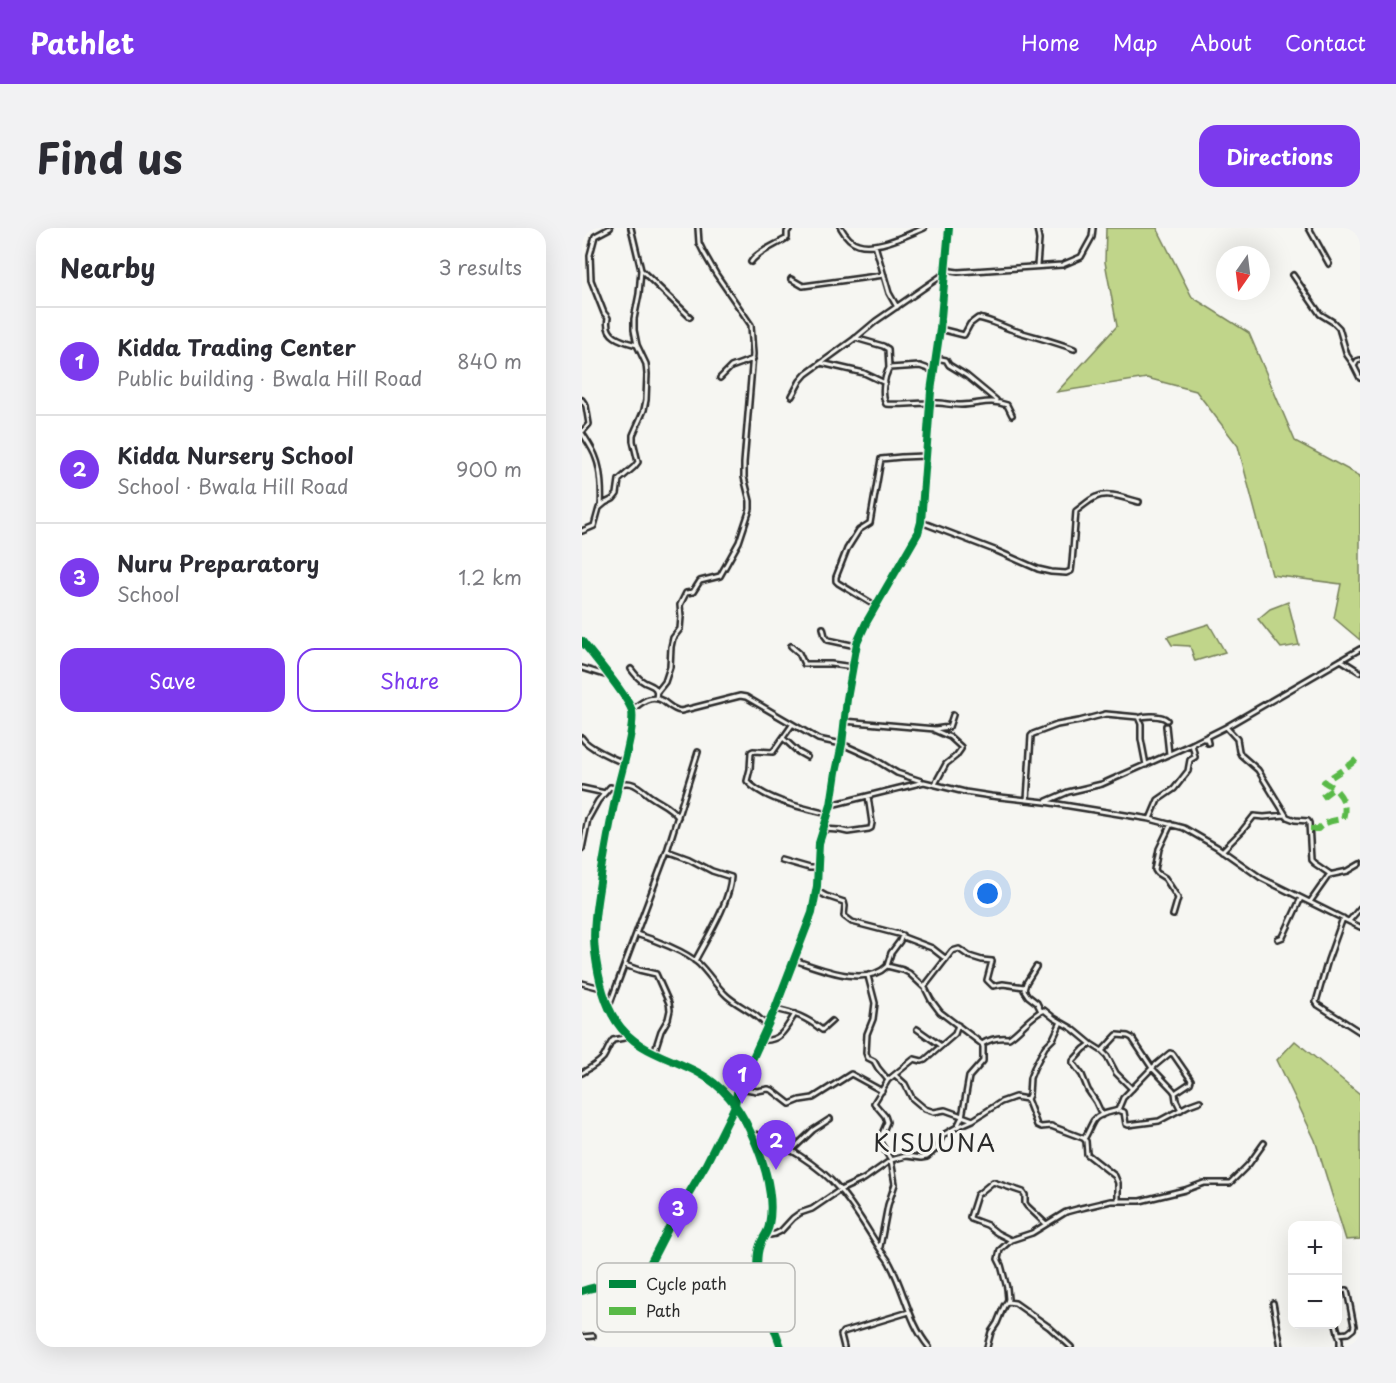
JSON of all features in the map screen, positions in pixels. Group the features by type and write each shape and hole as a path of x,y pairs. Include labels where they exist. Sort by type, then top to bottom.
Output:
{"street":[{"path":"610,228 594,239 590,255 591,280 608,318 606,323 608,331 621,340 637,345"},
{"path":"601,506 615,496 619,480 638,462 633,435 646,400 648,375 646,364 637,345 633,324 641,270 631,228"},
{"path":"656,698 657,692 665,682 670,666 671,647 680,629 680,605 686,593 693,592 700,581 720,576 739,542 750,509 744,477 744,463 753,359 751,326 704,253 699,243 698,228"},
{"path":"751,262 760,253 787,238 790,228"},
{"path":"841,228 846,236 862,245 884,243 924,228"},
{"path":"651,1263 710,1157 735,1105 812,913 817,891 819,843 831,805 856,646 866,623 918,533 921,522 930,403 940,329 949,228"},
{"path":"1036,266 1038,228"},
{"path":"944,267 958,272 1062,265 1081,257 1092,237 1093,228"},
{"path":"1309,228 1329,264"},
{"path":"875,245 889,293 897,307"},
{"path":"641,270 690,317"},
{"path":"792,396 806,374 876,321 944,274"},
{"path":"1293,275 1320,314 1339,328 1347,355 1360,378"},
{"path":"792,279 803,286 884,276"},
{"path":"940,329 964,335 970,324 978,318 1074,349"},
{"path":"855,338 883,346 888,350 889,368 883,394 886,404 959,405 997,401"},
{"path":"936,358 946,360 949,365 968,376 997,401 1007,405 1012,415"},
{"path":"720,378 731,367 753,359"},
{"path":"1354,364 1360,360"},
{"path":"820,363 864,373 885,383"},
{"path":"889,368 920,366 934,371"},
{"path":"582,400 586,406 589,424 582,433 598,462 602,496 594,526 582,531"},
{"path":"876,606 838,583 836,577 847,549 859,530 870,523 881,459 926,456"},
{"path":"921,522 1038,569 1051,573 1066,573 1071,571 1075,513 1078,510 1101,495 1139,502"},
{"path":"823,628 826,639 856,646"},
{"path":"582,641 610,677 632,711 631,730 608,830 599,892 594,937 601,988 616,1021 639,1045 698,1072 728,1094 735,1105 751,1133 765,1168 772,1208 768,1232 758,1251 758,1263"},
{"path":"791,646 799,653 804,664 853,667"},
{"path":"1045,802 1068,792 1102,784 1192,744 1226,727 1360,649"},
{"path":"1341,660 1360,672"},
{"path":"582,668 610,677"},
{"path":"631,669 639,679 655,688 657,692"},
{"path":"632,711 645,700 656,698 673,709 681,711 740,696 746,697 818,739 842,744 897,773 924,782 965,792 1150,819 1184,828 1261,878 1360,927"},
{"path":"1027,800 1031,736 1057,725 1106,714 1136,716 1141,724 1141,739 1146,765"},
{"path":"844,722 932,729 949,727 953,716"},
{"path":"1139,720 1139,717 1144,716 1164,717 1167,720"},
{"path":"793,725 773,752 751,752 747,782 777,799 828,814"},
{"path":"1166,726 1169,754"},
{"path":"1226,727 1237,739 1241,755 1258,770 1285,815"},
{"path":"932,729 950,737 962,749 946,764 935,784"},
{"path":"582,738 589,746 624,763"},
{"path":"783,738 807,757"},
{"path":"1203,738 1207,739 1208,743"},
{"path":"1150,819 1158,800 1174,789 1188,771 1190,760 1195,757 1192,744"},
{"path":"609,1007 667,851 698,752"},
{"path":"582,849 588,819 598,801 611,787 626,782 641,788 650,796 666,804 678,817"},
{"path":"831,805 924,782"},
{"path":"582,788 605,792"},
{"path":"823,829 848,832 869,830 872,823 868,796"},
{"path":"1222,851 1254,816 1285,815 1310,823 1311,860 1330,874 1348,871 1360,864"},
{"path":"1171,824 1159,849 1155,870 1165,878 1178,898 1173,915"},
{"path":"667,851 731,877 717,921 694,961"},
{"path":"781,860 809,868 818,867"},
{"path":"1310,902 1330,874"},
{"path":"817,891 844,902 844,916 852,922 902,935 902,937 932,948 946,959"},
{"path":"1278,939 1283,937 1301,898"},
{"path":"1349,921 1360,908"},
{"path":"1343,918 1328,960 1317,1002 1318,1005 1360,1032"},
{"path":"636,934 649,938 694,961 727,996 758,1017 767,1027"},
{"path":"794,960 837,973 868,976 883,970 902,937"},
{"path":"924,987 952,951 960,949 969,956 992,961 987,980 993,986 1003,984 1024,987"},
{"path":"625,965 656,974 669,1003 669,1015 654,1053"},
{"path":"886,966 903,970 924,987 940,1012 982,1044 983,1061 969,1077 962,1117 957,1126"},
{"path":"1036,967 1024,987 1026,994 1037,1003 1041,1011"},
{"path":"868,976 875,1003 873,1019 867,1034 867,1055 888,1080"},
{"path":"582,983 601,988"},
{"path":"775,1008 808,1019 822,1030 832,1021"},
{"path":"982,1044 999,1037 1009,1038 1044,1010 1102,1050 1116,1072 1132,1089"},
{"path":"761,1040 774,1040 783,1033 795,1014"},
{"path":"1061,1022 1052,1041 1034,1068 1027,1099 1037,1125 1051,1126 1086,1141 1087,1154 1115,1176 1118,1183 1118,1200"},
{"path":"880,1249 895,1184 891,1160 879,1142 887,1122 874,1103 888,1080 914,1059 925,1060 955,1034 958,1025"},
{"path":"917,1029 940,1046"},
{"path":"1102,1050 1117,1035 1132,1038 1152,1068 1175,1093 1181,1110"},
{"path":"582,1073 605,1056 614,1040 630,1037"},
{"path":"1091,1044 1073,1060 1073,1063 1082,1075 1102,1115"},
{"path":"1118,1110 1121,1100 1170,1053 1191,1080 1175,1093"},
{"path":"740,1088 757,1091 772,1090 790,1104 813,1098 852,1074 882,1091"},
{"path":"895,1075 905,1084 912,1098 925,1109 934,1112 945,1110 973,1120"},
{"path":"768,1232 770,1235 781,1231 793,1218 812,1209 840,1190 864,1179 891,1160 906,1156 927,1157 936,1149 943,1135 1001,1102 1015,1097 1027,1099"},
{"path":"1084,1139 1092,1122 1102,1115 1118,1110 1124,1112 1128,1125 1159,1121 1200,1101"},
{"path":"791,1151 813,1130 830,1119"},
{"path":"751,1133 771,1140 791,1151 823,1172 840,1190 890,1264 923,1340 929,1347"},
{"path":"987,1347 991,1332 1008,1299 998,1259 1000,1250 1011,1240 1032,1233 1065,1212 1104,1202 1140,1201 1204,1183 1230,1183 1249,1164 1264,1143"},
{"path":"1011,1240 970,1217 978,1195 992,1183 1023,1192 1027,1206 1046,1224"},
{"path":"582,1291 597,1286"},
{"path":"1338,1334 1347,1333 1354,1326 1347,1290 1342,1291"},
{"path":"1007,1302 1015,1303 1049,1327 1071,1347"},
{"path":"1273,1303 1281,1347"},
{"path":"844,1347 841,1335 843,1332 910,1312"},
{"path":"1337,1329 1340,1347"},
{"path":"775,1332 781,1347"},
{"path":"582,1337 593,1336"}],"green space":[{"path":"1106,228 1157,228 1192,297 1249,333 1295,441 1360,476 1360,640 1334,618 1341,584 1272,575 1238,446 1196,391 1147,378 1057,392 1117,326 1105,262"},
{"path":"1288,602 1299,645 1281,648 1258,619 1270,609"},
{"path":"1209,624 1225,652 1195,661 1190,646 1172,645 1167,637"},
{"path":"1295,1041 1360,1094 1360,1239 1346,1240 1342,1221 1315,1140 1277,1060"}],"marked path":[{"path":"1322,797 1334,788 1324,782 1360,756"},
{"path":"1310,829 1318,829 1326,823 1343,819 1344,802 1334,788"}],"cycle path":[{"path":"650,1263 706,1164 732,1112 737,1093 775,1009 812,913 817,886 819,843 831,805 857,643 866,623 918,533 921,522 931,391 940,329 949,228"},
{"path":"582,641 610,676 632,711 630,738 615,798 595,914 595,952 602,988 611,1013 633,1040 654,1053 708,1078 730,1098 747,1124 760,1155 771,1202 769,1225 758,1250 757,1263"},
{"path":"582,1291 597,1287"},
{"path":"775,1332 781,1347"}],"place":[{"name":"Kidda Trading Center","path":"742,1104"},
{"name":"Kidda Nursery School","path":"776,1170"},
{"name":"Nuru Preparatory","path":"678,1238"}],"district":[{"name":"KISUUNA","path":"935,1142"}]}
